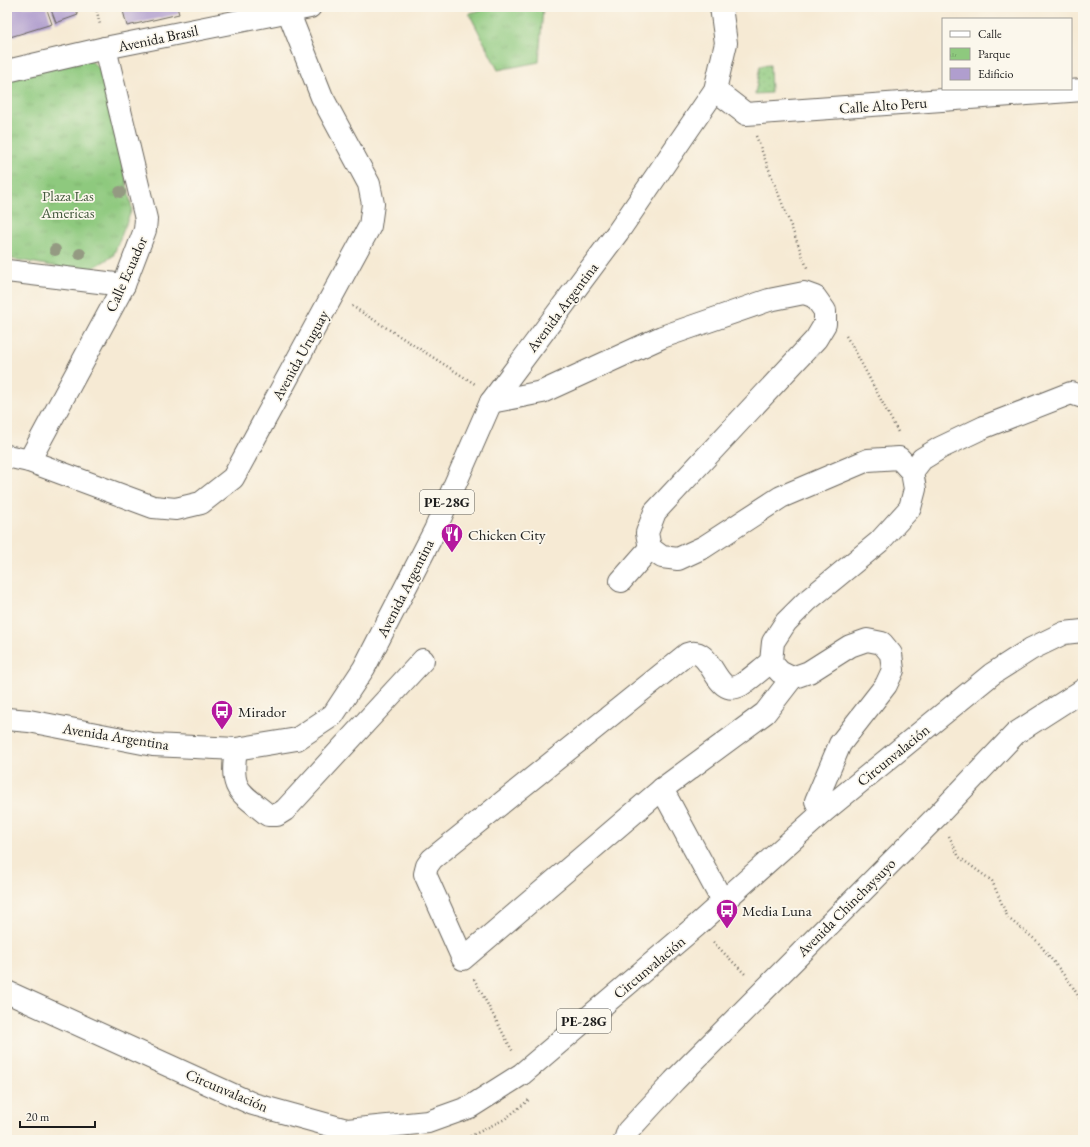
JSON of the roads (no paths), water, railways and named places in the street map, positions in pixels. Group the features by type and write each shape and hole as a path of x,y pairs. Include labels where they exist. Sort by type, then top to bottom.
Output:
{"main road":[{"name":"Avenida Brasil","path":"7,71 105,48 288,9 310,7"},
{"name":"Avenida Argentina","path":"7,720 29,721 153,744 236,749 297,739 333,715 364,668 431,537 491,402 618,232 715,90 726,43 721,7"},
{"name":"Avenida Uruguay","path":"7,456 29,461 153,507 176,508 201,503 232,478 370,226 373,204 369,184 322,97 288,9"},
{"name":"Calle Ecuador","path":"29,461 124,285 145,230 146,219 105,48"},
{"name":"Calle Alto Peru","path":"715,90 746,114 1083,90"},
{"path":"7,271 124,285"},
{"path":"491,402 542,392 662,338 769,300 804,293 815,297 825,311 825,324 816,339 655,512 647,533 650,548 662,557 678,559 704,546 782,497 868,460 899,458 912,472 915,489 910,508 879,542 807,602 786,622 773,642 771,662 740,686 729,687 722,684 701,653 694,651 687,654 432,859 427,866 425,874 463,959 662,789 765,713 792,678 809,672 850,646 867,640 882,643 891,654 893,670 886,685 840,744 816,800 822,813"},
{"path":"912,472 922,459 940,448 984,427 1070,393 1083,397"},
{"path":"621,581 650,548"},
{"name":"Circunvalación","path":"7,992 253,1104 347,1130 428,1122 470,1107 522,1074 696,926 822,813 992,674 1031,649 1064,633 1083,631"},
{"path":"236,749 233,771 238,790 268,815 277,815 285,810 423,660"},
{"path":"771,662 780,672 792,678"},
{"name":"Avenida Chinchaysuyo","path":"625,1140 628,1131 674,1081 938,815 1016,733 1083,690"},
{"path":"662,789 717,891"}],"place":[{"name":"Chicken City","path":"452,554"},
{"name":"Mirador","path":"222,730"},
{"name":"Media Luna","path":"727,930"}],"park label":[{"name":"Plaza Las Americas","path":"68,204"}]}
